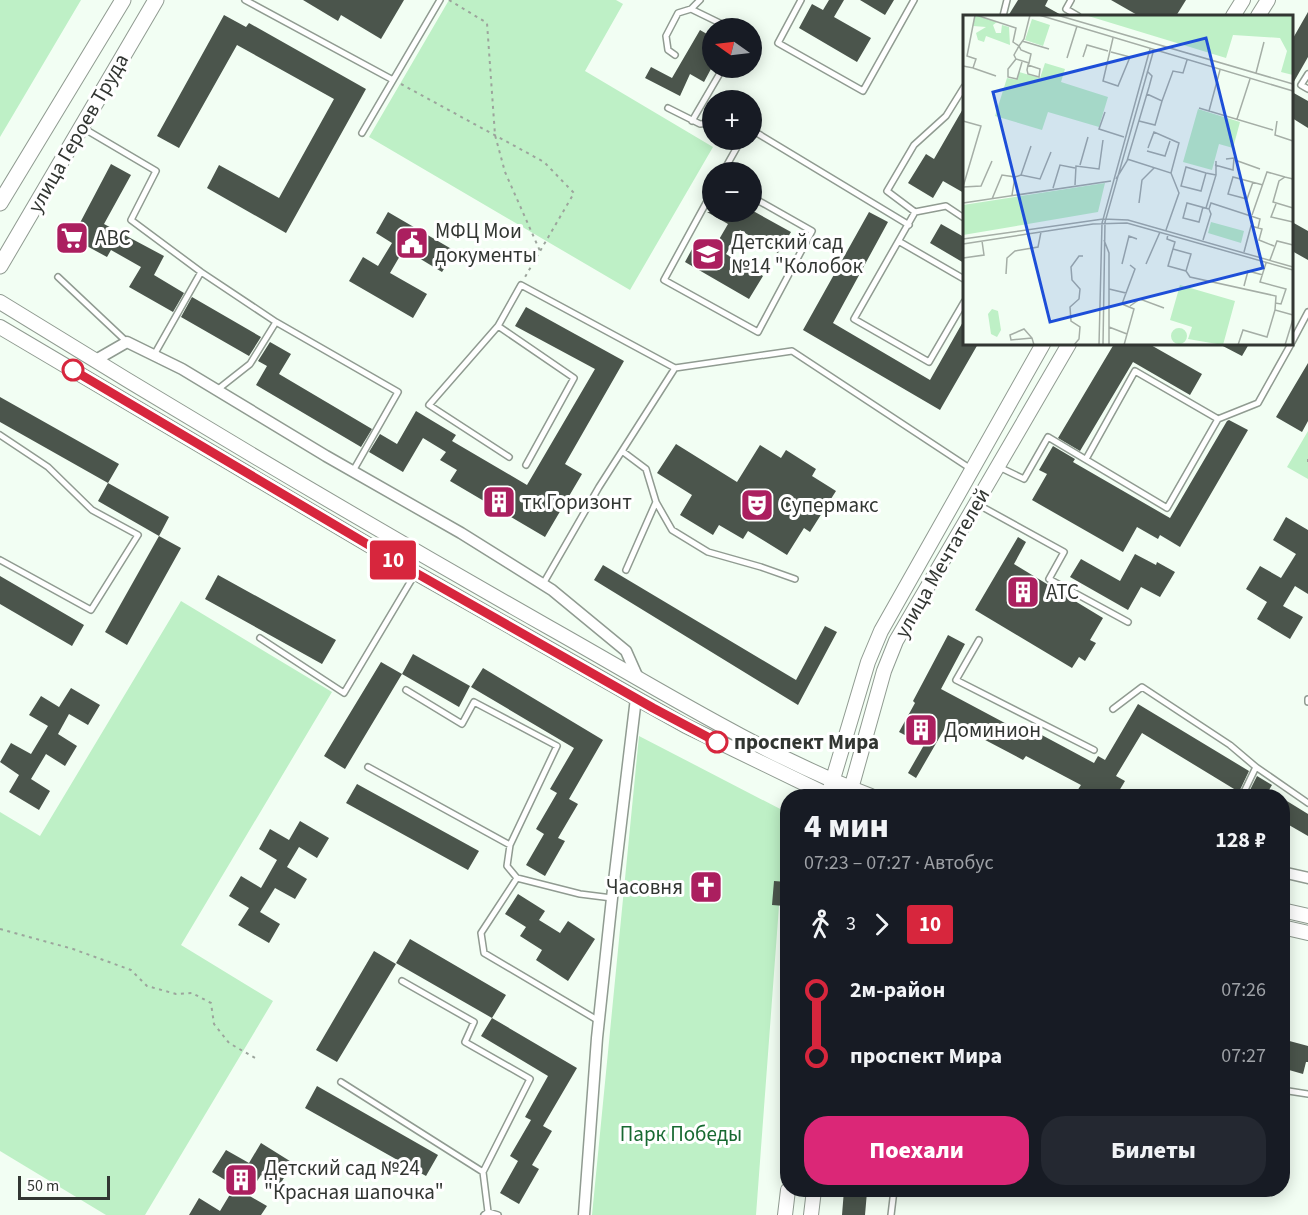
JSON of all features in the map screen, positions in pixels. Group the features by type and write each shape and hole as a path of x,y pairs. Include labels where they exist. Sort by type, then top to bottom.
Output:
{"main road":[{"name":"улица Героев Труда","path":"0,203 123,0"},
{"name":"улица Героев Труда","path":"0,266 156,0"}],"street":[{"path":"1234,15 1243,0"},
{"path":"1259,15 1268,0"},
{"path":"0,302 94,361 426,558 723,726 832,780 845,789"},
{"path":"0,327 416,573 636,698 686,726 815,789"},
{"path":"94,361 127,342 182,369 461,533 543,585 626,651 638,678"},
{"name":"улица Мечтателей","path":"830,789 868,662 881,631 1042,345"},
{"name":"улица Мечтателей","path":"850,789 884,670 896,641 1068,345"},
{"path":"584,1215 599,1021 636,698"},
{"path":"1290,874 1308,878"},
{"path":"1290,912 1308,916"},
{"path":"1290,929 1308,933"},
{"path":"785,1215 787,1197"},
{"path":"811,1215 812,1197"}],"lane":[{"path":"245,0 393,80"},
{"path":"362,133 440,0"},
{"path":"675,54 668,50 666,36 678,13 691,9 700,0"},
{"path":"801,0 778,43 863,91 914,0"},
{"path":"1004,15 1007,0"},
{"path":"1071,0 1066,9 1076,15"},
{"path":"691,9 709,18"},
{"path":"1308,74 1301,85 1308,89"},
{"path":"692,121 717,78"},
{"path":"963,89 946,116 914,145 887,191 915,212 946,206 963,217"},
{"path":"668,108 702,124"},
{"path":"82,128 156,171 131,220 201,272 276,322 398,392 353,471"},
{"path":"762,136 909,225"},
{"path":"702,210 663,280 758,332 813,231 762,203"},
{"path":"915,212 900,242 854,319 929,362 963,304"},
{"path":"900,242 963,278"},
{"path":"154,355 201,272"},
{"path":"58,277 127,342"},
{"path":"509,457 429,405 498,326 521,285 675,368 792,351 971,469"},
{"path":"1293,339 1308,312"},
{"path":"217,390 250,364 276,322"},
{"path":"498,326 574,378 526,465"},
{"path":"997,466 1024,479 1048,436 1167,508 1218,419 1258,403 1290,345"},
{"path":"543,585 622,451 675,368"},
{"path":"1086,459 1135,371 1218,419"},
{"path":"0,435 48,467 92,510 138,536 91,610 0,560"},
{"path":"622,451 646,469 656,502 672,530 708,552 795,579"},
{"path":"626,570 656,502"},
{"path":"977,504 1064,552 1049,579 1128,622"},
{"path":"260,638 344,693 416,573"},
{"path":"979,640 956,680 1094,750"},
{"path":"1113,709 1142,687 1230,745 1288,789"},
{"path":"406,690 462,724 474,702 557,746 510,845 507,866 517,878 580,894 612,898"},
{"path":"368,766 510,845"},
{"path":"1245,789 1256,767"},
{"path":"1290,791 1308,803"},
{"path":"517,878 481,933 484,953 599,1021"},
{"path":"402,981 474,1022 465,1042 530,1079 483,1172 486,1213 498,1215"},
{"path":"341,1082 483,1172"},
{"path":"1290,1092 1308,1095"},
{"path":"891,1215 893,1197"}],"path":[{"path":"449,0 487,23 495,135 505,172 540,251"},
{"path":"393,80 544,162 573,193 521,285"},
{"path":"0,929 73,949 131,970 147,986 176,994 192,993 211,1003 214,1024 229,1043 255,1058"}],"green space":[{"path":"0,0 81,0 0,137"},
{"path":"449,0 616,0 623,4 585,71 702,140 702,150 711,150 704,162 702,162 702,166 630,290 369,137"},
{"path":"1308,431 1308,479 1287,467"},
{"path":"181,601 332,692 181,945 273,1001 145,1215 106,1215 0,1151 0,812 40,836"},
{"name":"Парк Победы","path":"639,736 780,809 780,893 756,1215 592,1215"}],"building":[{"path":"303,0 404,0 381,39 341,15 338,21"},
{"path":"829,0 844,0 834,17 871,38 857,62 799,28 812,4 823,10"},
{"path":"860,0 894,0 885,15"},
{"path":"1018,0 1048,0 1045,6 1061,15 1009,15"},
{"path":"1111,0 1186,0 1177,15 1137,15"},
{"path":"1308,12 1308,57 1293,83 1293,38"},
{"path":"224,15 246,27 249,23 366,89 286,233 207,188 219,165 279,198 334,99 237,45 179,148 157,136"},
{"path":"700,30 702,31 702,78 706,78 704,82 690,74 680,96 645,78 651,67 672,78"},
{"path":"1293,93 1308,101 1308,128 1293,119"},
{"path":"963,109 963,192 943,181 933,198 908,183 926,154 934,159"},
{"path":"111,164 131,175 104,224 164,256 154,275 184,293 173,312 129,287 141,267 111,250 107,257 72,238"},
{"path":"388,212 455,251 442,272 404,249 390,273 427,294 413,318 349,281 363,257 378,266 392,243 376,233"},
{"path":"869,212 888,222 833,323 930,380 963,322 963,345 977,345 940,410 803,330"},
{"name":"Детский сад №14 \"Колобок","path":"762,216 791,232 778,253 740,230 726,254 763,276 749,299 685,262 698,238 714,248 728,224 724,222 762,222"},
{"path":"1293,223 1308,231 1308,260 1293,252"},
{"path":"941,224 963,236 963,262 930,243"},
{"path":"192,297 261,337 249,356 181,317"},
{"path":"526,307 624,361 565,464 582,474 545,537 450,481 457,470 440,460 446,452 423,438 403,472 369,452 380,434 397,444 416,411 456,435 452,441 527,485 595,369 515,326"},
{"path":"270,342 291,354 279,374 372,429 361,447 256,385 267,366 258,361"},
{"path":"1113,345 1151,345 1202,374 1190,395 1133,362 1080,451 1058,438"},
{"path":"1221,345 1248,345 1242,356"},
{"path":"1308,363 1308,421 1302,432 1276,417"},
{"path":"0,397 119,464 108,483 0,422"},
{"path":"1229,420 1248,430 1180,547 1160,535 1158,539 1137,527 1123,552 1032,500 1047,474 1039,470 1053,446 1075,459 1073,462 1170,518"},
{"name":"Супермакс","path":"676,444 737,482 760,445 781,458 786,450 816,469 812,476 836,491 810,532 804,528 787,555 748,531 743,539 719,525 713,535 680,515 692,495 657,473"},
{"path":"108,483 169,517 159,536 98,501"},
{"path":"1286,517 1308,530 1308,594 1295,586 1283,606 1303,617 1290,639 1257,619 1267,602 1246,589 1260,566 1281,578 1296,554 1273,540"},
{"path":"159,536 181,548 127,645 105,632"},
{"name":"АТС","path":"1018,537 1026,542 1014,564 1103,618 1090,640 1096,643 1085,661 1079,657 1072,668 975,610"},
{"path":"1135,554 1175,572 1160,597 1141,587 1128,610 1070,577 1081,559 1120,581"},
{"path":"603,565 796,680 825,626 837,632 798,705 594,580"},
{"path":"218,575 336,640 322,664 205,599"},
{"path":"0,576 84,625 72,646 0,604"},
{"path":"948,635 965,644 941,689 1035,739 1038,733 1094,763 1098,756 1105,760 1138,704 1249,771 1240,789 1234,789 1142,733 1116,776 1125,781 1120,789 1078,789 1081,785 1026,756 1023,760 949,721 916,778 908,773 924,745 899,732 915,703 913,701"},
{"path":"413,654 470,686 459,707 402,674"},
{"path":"381,662 402,674 345,769 324,756"},
{"path":"483,668 603,740 569,799 578,804 558,838 565,841 545,876 526,865 544,834 536,829 557,793 550,789 574,748 471,687"},
{"path":"71,688 100,705 88,725 69,714 58,734 77,746 65,766 46,754 31,779 50,791 39,810 9,792 19,775 0,762 11,743 31,754 48,726 29,715 41,696 59,707"},
{"path":"1257,776 1272,785 1270,789 1250,789"},
{"path":"357,784 479,851 468,870 346,803"},
{"path":"1290,803 1308,814 1308,836 1290,826"},
{"path":"300,821 329,838 317,858 299,847 287,867 307,879 295,899 275,888 260,912 280,924 269,943 238,925 249,908 229,896 241,876 261,888 277,860 259,849 270,829 289,840"},
{"name":"Часовня","path":"696,875 720,880 716,899 692,894"},
{"path":"774,881 780,881 780,906 772,905"},
{"path":"518,894 545,911 539,920 560,933 568,921 595,939 568,981 536,960 542,950 520,936 526,927 505,914"},
{"path":"410,939 506,995 492,1018 396,963"},
{"path":"374,951 396,964 337,1062 316,1050"},
{"path":"492,1018 577,1068 543,1126 552,1131 532,1165 539,1169 519,1204 500,1193 518,1161 510,1156 531,1120 525,1117 548,1076 481,1036"},
{"path":"1290,1041 1308,1046 1308,1062 1306,1062 1303,1074 1290,1070"},
{"path":"317,1086 438,1155 426,1176 305,1108"},
{"name":"Детский сад №24 \"Красная шапочка\"","path":"261,1143 293,1163 279,1186 261,1175 248,1195 267,1206 261,1215 189,1215 199,1198 220,1211 235,1186 212,1172 226,1150 249,1163"},
{"path":"843,1197 867,1197 865,1215 842,1215"}],"bus line":[{"name":"10","path":"73,370 416,573 717,742"}],"place":[{"name":"АВС","path":"72,238"},
{"name":"МФЦ Мои документы","path":"412,243"},
{"name":"Детский сад №14 \"Колобок","path":"708,254"},
{"name":"тк Горизонт","path":"499,502"},
{"name":"Супермакс","path":"757,505"},
{"name":"АТС","path":"1023,592"},
{"name":"Доминион","path":"921,730"},
{"name":"проспект Мира","path":"717,742"},
{"name":"Часовня","path":"706,887"},
{"name":"Детский сад №24 \"Красная шапочка\"","path":"241,1180"}]}
